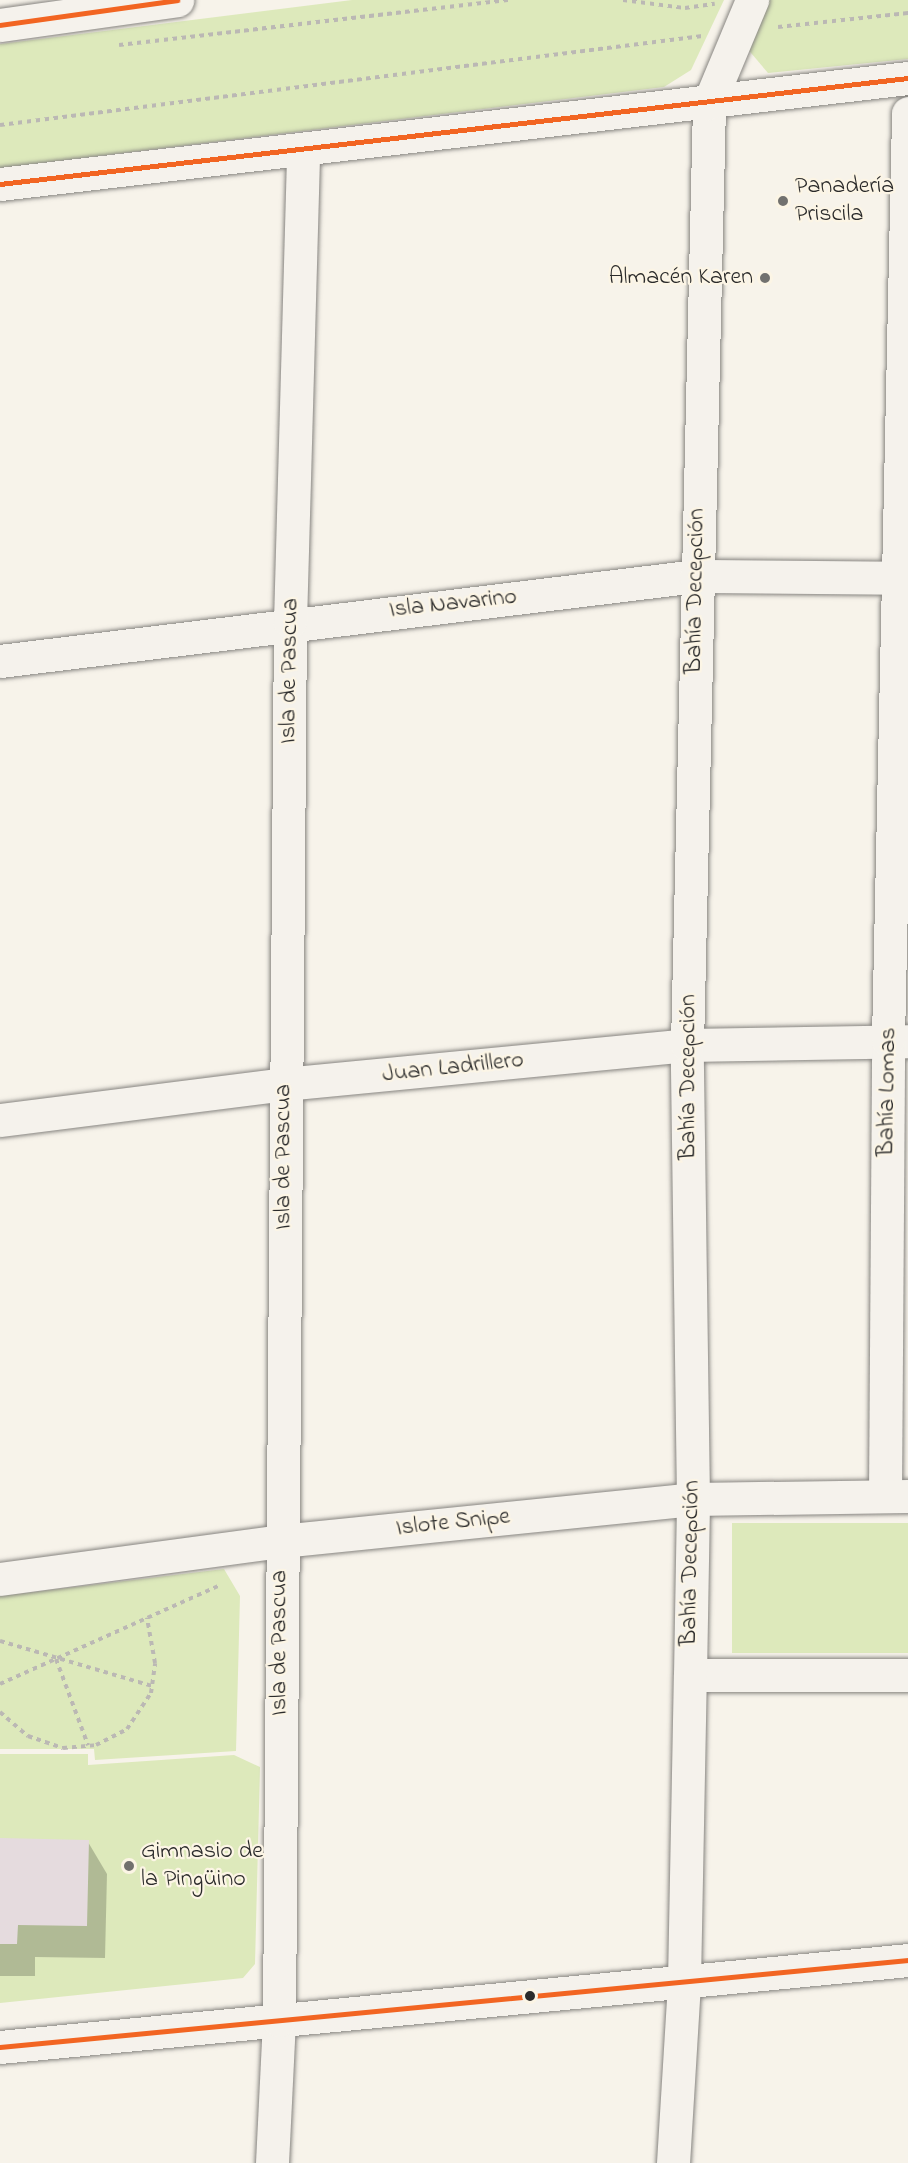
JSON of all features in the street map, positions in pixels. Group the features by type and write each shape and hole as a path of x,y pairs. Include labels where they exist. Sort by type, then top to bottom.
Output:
{"street":[{"path":"0,25 177,0"},
{"name":"Bahía Decepción","path":"672,2163 684,1981 690,1676 693,1499 687,1045 696,576 709,103 740,31 738,1"},
{"path":"0,184 303,152 908,78"},
{"name":"Bahía Lomas","path":"896,1496 898,1040 908,113"},
{"name":"Isla de Pascua","path":"272,2163 279,2020 284,1084 290,622 303,152"},
{"name":"Isla Navarino","path":"0,661 290,622 696,576 903,578"},
{"name":"Juan Ladrillero","path":"0,1120 284,1084 687,1045 898,1040"},
{"name":"Islote Snipe","path":"0,1579 281,1541 693,1499 896,1496"},
{"path":"690,1676 908,1675"},
{"path":"0,2047 908,1960"}],"path":[{"path":"111,46 510,0"},
{"path":"623,0 685,8 738,1"},
{"path":"0,125 740,31 908,13"},
{"path":"0,1684 223,1584"},
{"path":"0,1712 28,1736 63,1748 88,1745 127,1729 152,1686 155,1663 147,1618"},
{"path":"0,1641 152,1686"},
{"path":"56,1659 88,1745"}],"green space":[{"path":"352,0 724,0 691,70 664,87 0,168 0,44"},
{"path":"764,0 908,0 908,59 768,73 746,47"},
{"path":"732,1523 908,1523 908,1653 732,1653"},
{"path":"224,1569 240,1596 236,1751 95,1760 94,1749 0,1749 0,1596"},
{"name":"Gimnasio de la Pingüino","path":"0,1754 88,1754 88,1765 234,1755 260,1767 255,1964 243,1978 0,2003"}],"building":[{"path":"0,1838 89,1840 87,1926 18,1925 17,1944 0,1944"}],"transit line":[{"path":"0,25 177,0"},
{"path":"0,184 908,78"},
{"path":"0,2047 908,1960"}],"place":[{"name":"Panadería Priscila","path":"783,201"},
{"name":"Almacén Karen","path":"765,278"},
{"name":"Gimnasio de la Pingüino","path":"129,1866"}]}
